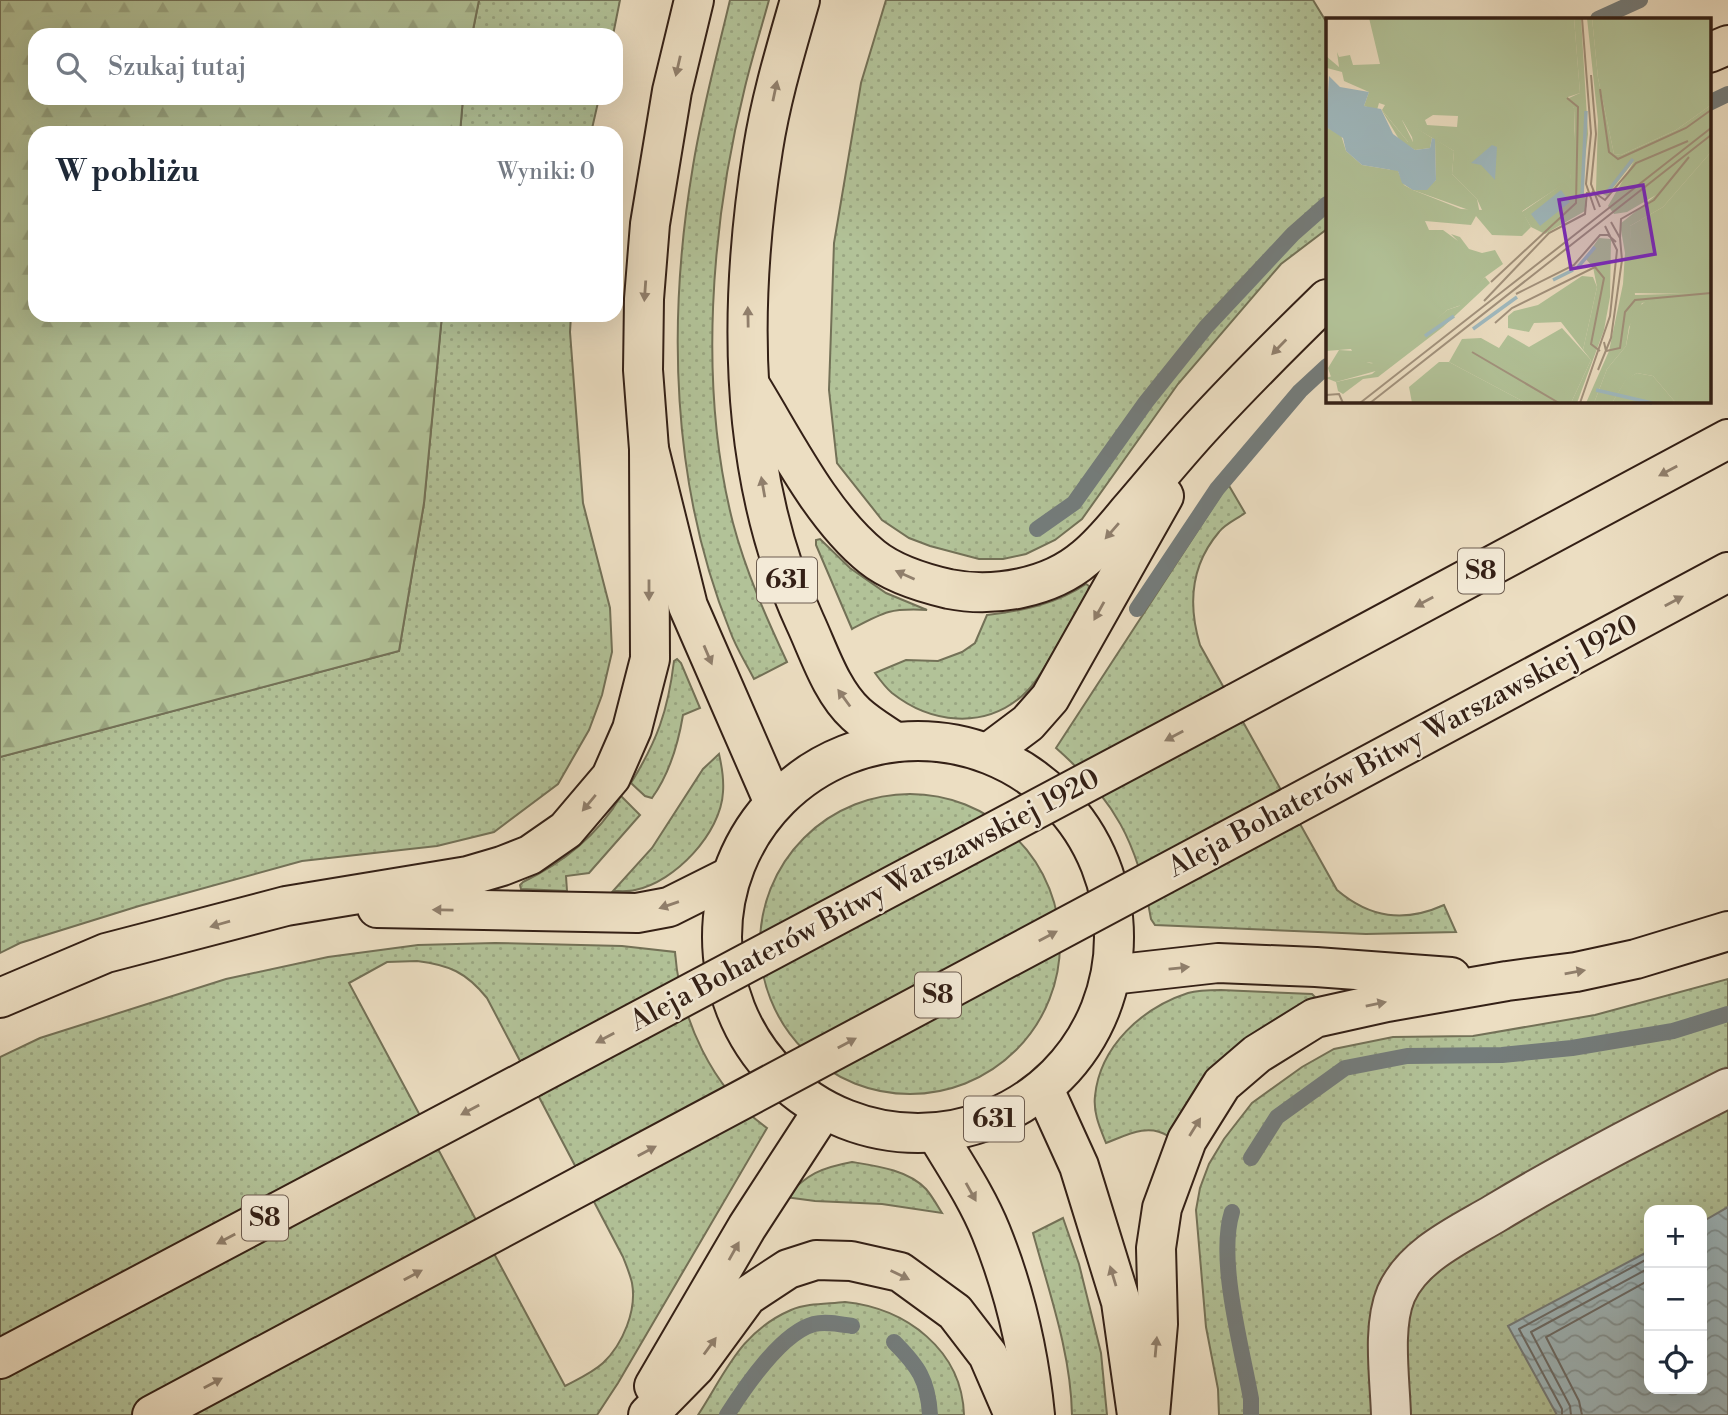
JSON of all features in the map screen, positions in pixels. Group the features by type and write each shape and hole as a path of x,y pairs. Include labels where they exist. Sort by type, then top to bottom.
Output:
{"main road":[{"path":"0,998 106,953 286,906 468,876 502,866 530,855 566,830 611,777 632,729 650,659 649,449 643,370 644,299 650,224 672,91 694,0"},
{"name":"631","path":"800,0 771,112 753,226 748,304 750,385 757,453 768,516 784,571 833,683 855,713 895,742"},
{"path":"1710,52 1728,45"},
{"path":"750,385 830,515 872,557 919,582 982,593 1015,590 1059,574 1084,559 1105,539 1204,424 1326,300"},
{"path":"988,753 1028,723 1050,698 1204,424"},
{"name":"Aleja Bohaterów Bitwy Warszawskiej 1920","path":"0,1359 1728,439"},
{"path":"649,449 688,606 774,803"},
{"name":"Aleja Bohaterów Bitwy Warszawskiej 1920","path":"152,1415 1728,572"},
{"name":"631","path":"895,742 942,742 988,753 1037,780 1075,819 1102,867 1115,920 1111,975 1098,1018 1075,1056 1045,1089 993,1119 936,1133 878,1130 823,1111 780,1077 746,1035 726,984 721,929 731,876 748,837 774,803 809,774 850,753 895,742"},
{"path":"286,906 637,913 669,907 731,876"},
{"path":"1150,1415 1158,1324 1156,1248 1162,1208 1181,1151 1222,1084 1257,1054 1315,1018 1387,1002 1576,972 1636,959 1728,931"},
{"path":"1111,975 1218,963 1507,981"},
{"name":"631","path":"1045,1089 1083,1178 1121,1302 1137,1415"},
{"path":"637,1415 747,1227 823,1111"},
{"name":"631","path":"936,1133 968,1186 991,1232 1014,1305 1035,1415"},
{"path":"648,1415 695,1367 747,1296 788,1269 816,1260 851,1261 900,1272 955,1312 989,1355 1014,1415"}],"lane":[{"path":"1391,1415 1388,1341 1391,1319 1396,1294 1419,1264 1441,1246 1544,1183 1728,1088"}],"green space":[{"path":"0,0 479,0 473,28 28,28 28,105 462,105 461,126 28,126 28,322 441,322 424,503 399,651 0,757"},
{"path":"479,0 620,0 614,28 473,28"},
{"path":"730,0 769,0 733,139 717,249 713,305 712,361 722,471 744,559 787,662 754,679 732,637 710,575 696,518 680,402 678,342 685,224 701,124"},
{"path":"886,0 1313,0 1326,21 1326,230 1281,264 1178,384 1082,519 1055,540 1026,554 1003,559 979,559 909,538 882,520 837,463 829,390 834,243 861,83"},
{"path":"462,105 597,105 593,126 461,126"},
{"path":"441,322 571,322 583,503 610,608 612,652 602,695 589,730 558,784 494,832 437,846 302,861 139,906 20,943 0,953 0,757 399,651 424,503"},
{"path":"1228,484 1245,513 1219,532 1209,545 1197,572 1193,601 1200,645 1337,890 1362,907 1388,915 1415,914 1444,905 1456,932 1366,934 1155,925 1151,919 1139,867 1120,824 1093,786 1056,748"},
{"path":"820,539 850,568 886,593 927,610 888,612 852,629 816,545 816,540"},
{"path":"1086,584 1089,586 1088,593 1081,608 1038,678 1022,696 991,714 957,719 923,711 892,693 875,673 906,660 938,661 962,652 975,643 987,615 1038,606 1063,597"},
{"path":"677,659 700,708 683,715 672,758 664,779 652,798 645,796 631,783 660,725 674,661"},
{"path":"719,754 723,792 720,808 705,839 680,866 665,877 635,890 613,891 652,848 703,769"},
{"path":"910,794 939,797 967,806 981,812 1016,838 1042,873 1048,887 1057,915 1060,944 1057,973 1048,1001 1042,1015 1016,1050 981,1076 967,1082 939,1091 910,1094 881,1091 853,1082 839,1076 804,1050 778,1015 772,1001 763,973 760,944 763,915 772,887 778,873 804,838 839,812 853,806 881,797"},
{"path":"621,796 640,815 589,873 566,876 567,891 521,889 523,882 566,857 590,836"},
{"path":"495,943 622,946 675,952 684,1002 702,1050 730,1093 747,1112 767,1128 597,1415 0,1415 0,1057 40,1038 226,979 328,957 418,945","holes":["387,962 428,963 456,971 472,982 487,998 623,1257 630,1276 633,1293 630,1315 617,1346 599,1367 565,1386 349,983"]},
{"path":"1728,979 1728,1415 1219,1415 1218,1389 1206,1327 1196,1210 1200,1188 1209,1164 1224,1139 1252,1103 1302,1067 1334,1049 1393,1037 1473,1036 1595,1015"},
{"path":"1221,990 1312,994 1316,998 1273,1021 1227,1058 1189,1102 1168,1136 1145,1130 1106,1143 1096,1114 1095,1096 1105,1061 1114,1045 1126,1031 1155,1008 1192,992"},
{"path":"852,1162 892,1170 910,1177 926,1189 942,1213 882,1204 785,1197 815,1173"},
{"path":"1063,1218 1079,1264 1101,1353 1107,1415 1072,1415 1068,1369 1033,1233"},
{"path":"845,1302 889,1313 927,1336 942,1352 953,1371 961,1392 964,1415 698,1415 736,1355 759,1330 797,1308"}],"water":[{"path":"1728,1207 1728,1415 1557,1415 1508,1326 1644,1254 1644,1394 1707,1394 1707,1219"}],"waterway":[{"path":"1600,18 1640,0"},
{"path":"1710,103 1728,94"},
{"path":"1037,529 1074,503 1146,402 1206,327 1293,234 1326,205"},
{"path":"1137,609 1217,489 1300,391 1326,367"},
{"path":"1251,1158 1277,1117 1345,1068 1407,1056 1502,1055 1572,1048 1673,1031 1728,1014"},
{"path":"1232,1212 1227,1254 1229,1279 1251,1399 1251,1415"},
{"path":"727,1415 765,1362 789,1338 818,1323 852,1326"},
{"path":"894,1342 920,1374 927,1392 930,1415"}]}
